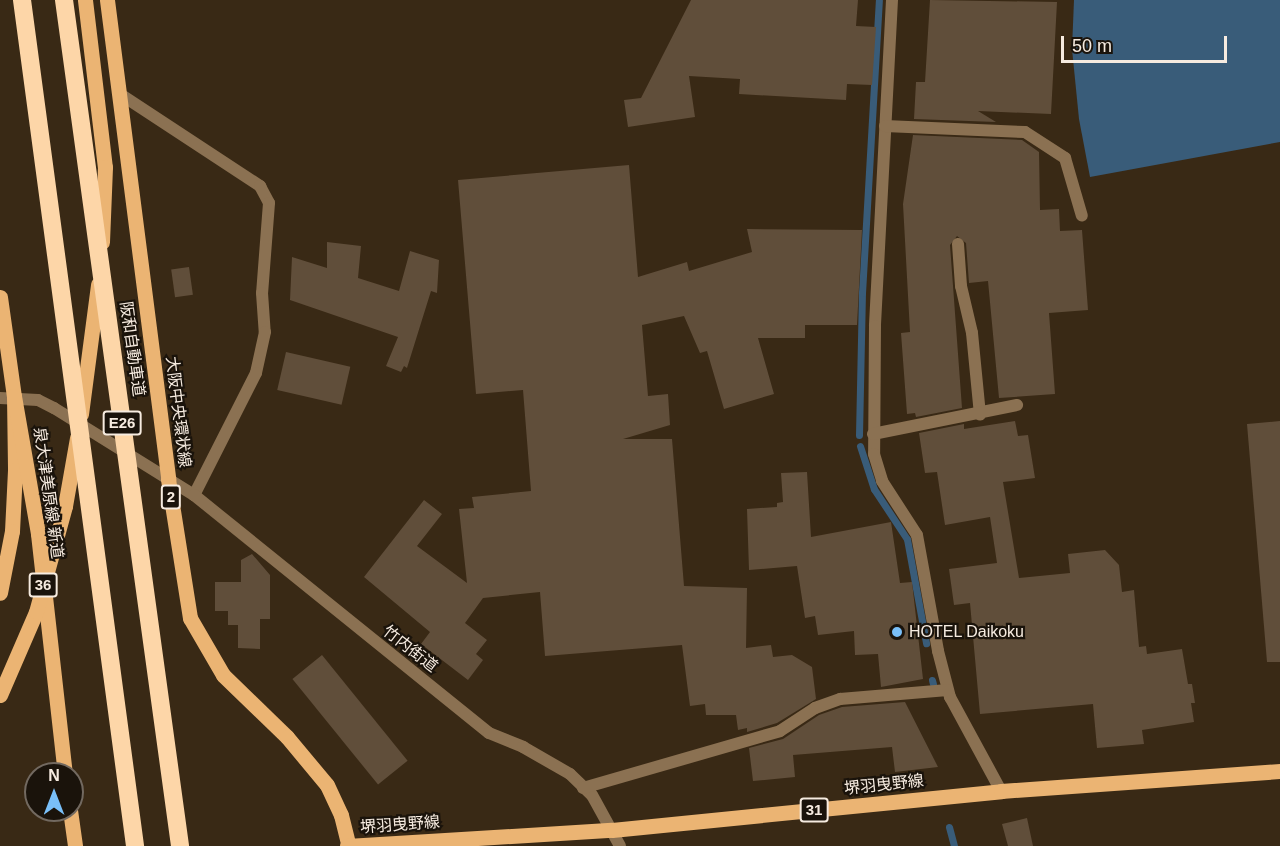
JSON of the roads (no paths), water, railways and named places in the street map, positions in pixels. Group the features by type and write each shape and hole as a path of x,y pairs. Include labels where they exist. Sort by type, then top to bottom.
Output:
{"highway":[{"name":"E26","path":"22,0 135,846"},
{"name":"阪和自動車道","path":"64,0 180,846"}],"main road":[{"path":"0,695 31,628 57,540 72,471 97,302 105,167 85,0"},
{"name":"大阪中央環状線","path":"107,0 168,479 187,606 201,643 235,689 315,769 335,801 348,846"},
{"path":"0,297 15,505 0,593"},
{"name":"泉大津美原線 新道","path":"7,397 36,523 64,762"},
{"name":"堺羽曳野線","path":"348,846 612,830 1001,791 1280,771"},
{"path":"72,822 75,846"}],"street":[{"path":"892,0 873,434 879,474 920,544 948,690 1001,791"},
{"path":"120,94 260,186 269,203 262,293 266,332 256,373 194,495"},
{"path":"885,126 1025,132 1065,158 1082,216"},
{"path":"958,244 961,286 972,333 980,416"},
{"name":"竹内街道","path":"7,397 54,408 194,495 489,733 538,755 583,788 612,830 620,846"},
{"path":"873,434 980,416 1017,405"},
{"path":"583,788 780,731 815,708 840,699 948,690"}],"water":[{"path":"1074,0 1280,0 1280,142 1090,177 1079,119 1072,49"}],"waterway":[{"path":"859,435 862,293 879,0"},
{"path":"860,446 874,489 907,539 926,643"},
{"path":"932,680 933,684"},
{"path":"949,827 954,846"}],"place":[{"name":"HOTEL Daikoku","path":"897,632"}]}
